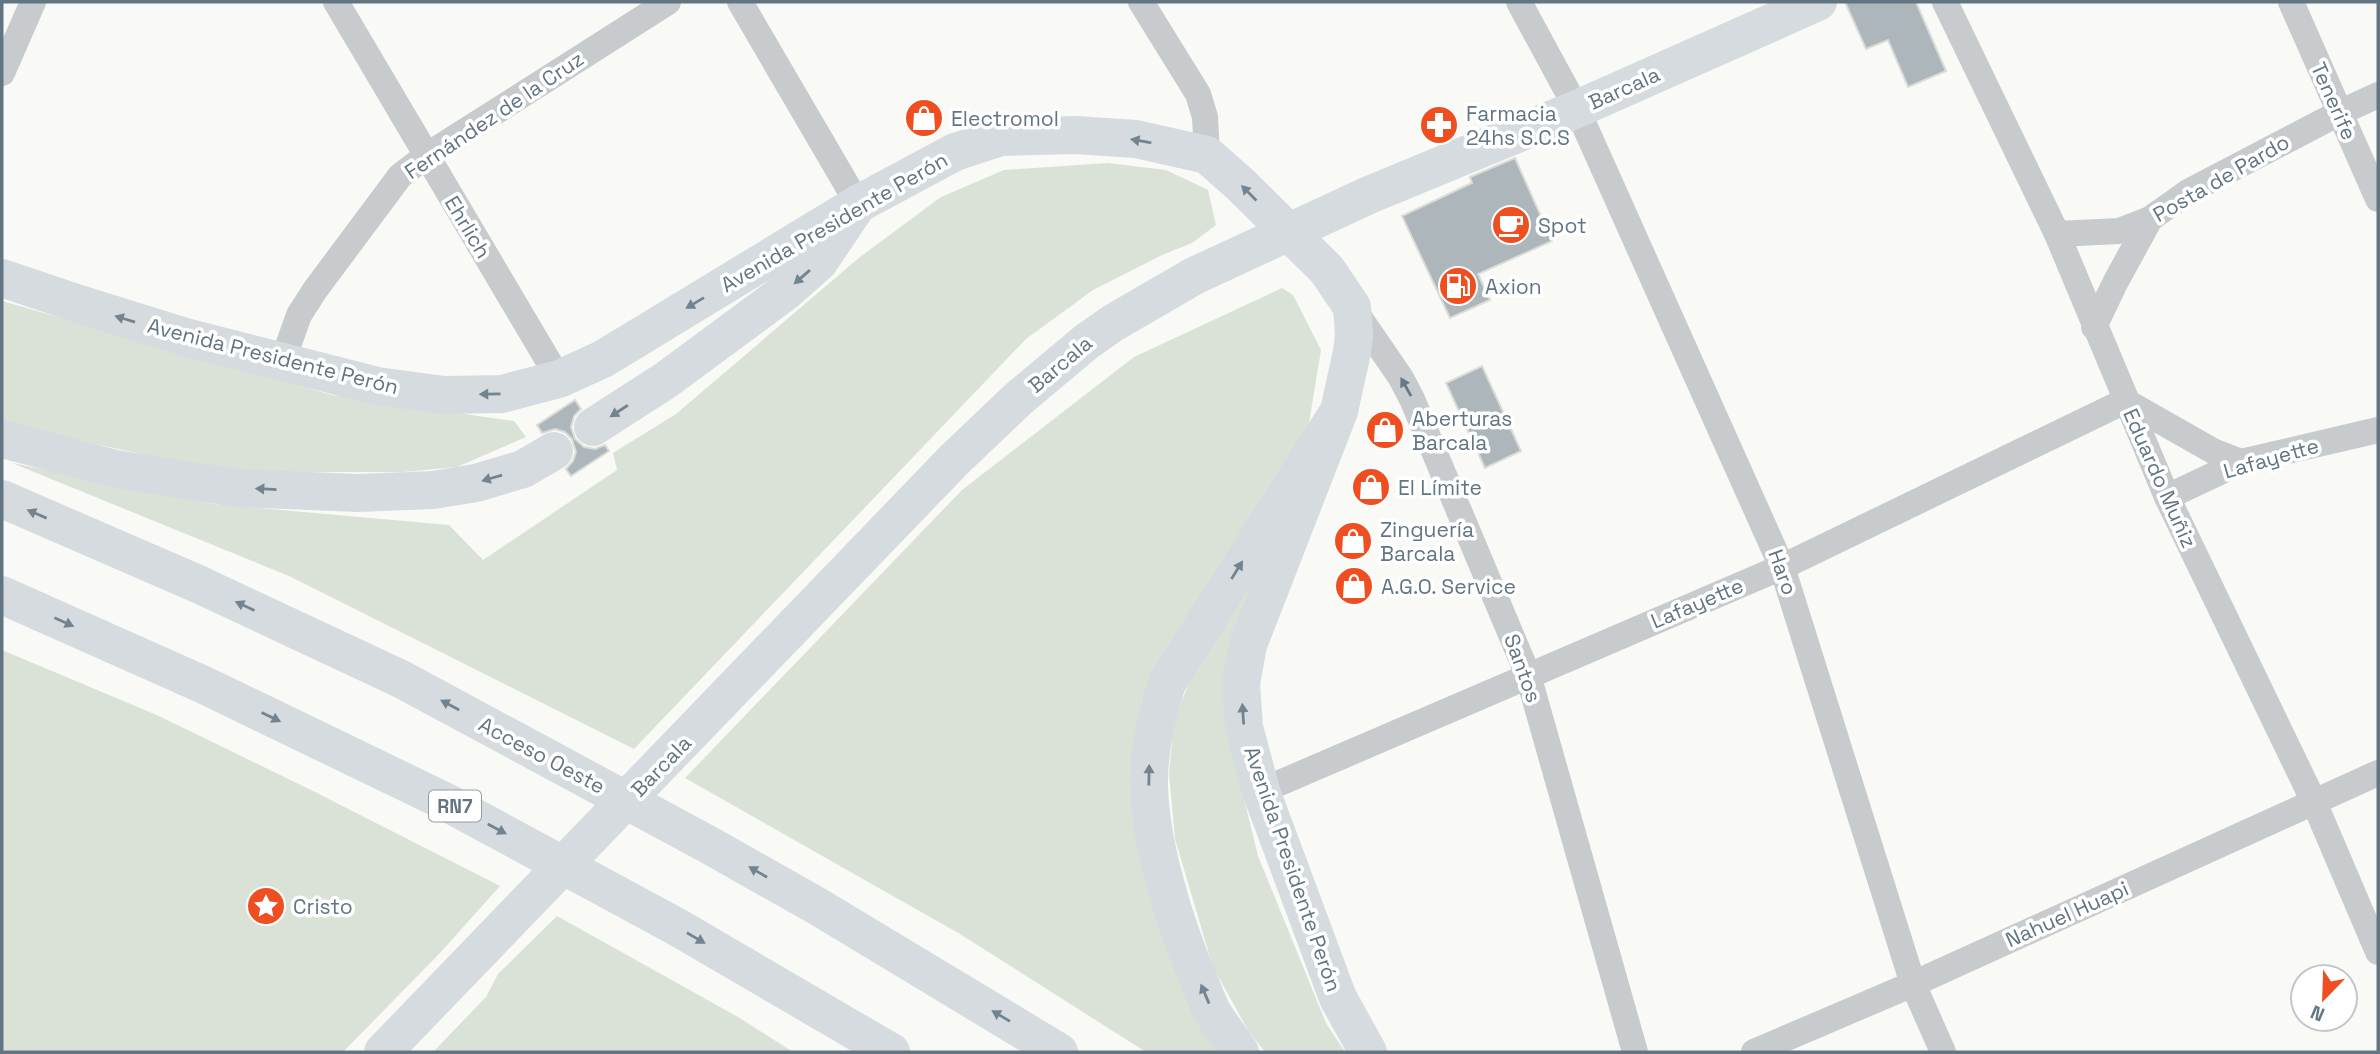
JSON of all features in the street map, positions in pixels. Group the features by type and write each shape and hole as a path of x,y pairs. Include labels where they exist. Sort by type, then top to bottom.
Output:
{"main road":[{"name":"Barcala","path":"383,1052 954,460 1062,360 1112,323 1194,275 1369,194 1577,110 1818,2"},
{"name":"Avenida Presidente Perón","path":"2,278 172,333 377,386 444,395 502,394 559,379 603,359 858,204 955,152 1001,138 1075,135 1136,139 1207,155 1241,184 1327,270 1352,307 1352,352 1339,411 1248,645 1241,684 1244,727 1261,791 1338,998 1368,1052"},
{"path":"593,427 666,380 785,292 819,262 858,204"},
{"path":"1240,1052 1212,1012 1185,948 1166,882 1154,830 1149,785 1155,719 1167,683 1339,411"},
{"path":"2,439 116,470 237,488 358,493 433,490 476,483 523,469 554,451"},
{"name":"Acceso Oeste","path":"2,499 198,584 401,679 805,899 1059,1052"},
{"name":"RN7","path":"2,595 204,685 444,801 677,927 891,1052"}],"street":[{"path":"2,73 33,2"},
{"name":"Ehrlich","path":"336,2 559,379"},
{"name":"Fernández de la Cruz","path":"282,363 299,315 400,176 426,156 668,2"},
{"path":"740,2 858,204"},
{"path":"1141,2 1198,94 1205,117 1207,155"},
{"name":"Haro","path":"1519,2 1577,110 1783,567 1913,984 1943,1052"},
{"name":"Eduardo Muñiz","path":"1945,2 2057,234 2167,497 2314,802 2378,951"},
{"name":"Tenerife","path":"2291,2 2378,199"},
{"name":"Posta de Pardo","path":"2057,234 2119,231 2150,219 2188,192 2378,95"},
{"path":"2094,327 2150,219"},
{"name":"Santos","path":"1352,307 1401,378 1412,399 1528,675 1635,1052"},
{"path":"2125,401 2213,452 2241,462"},
{"name":"Lafayette","path":"1261,791 1783,567 2125,401"},
{"name":"Lafayette","path":"2167,497 2241,462 2378,430"},
{"name":"Nahuel Huapi","path":"1754,1052 1913,984 2378,773"}],"shaded area":[{"path":"1108,163 1166,170 1208,190 1216,225 1192,243 1093,290 1026,339 634,749 289,576 12,463 214,504 449,525 483,560 617,470 613,453 676,414 860,257 941,197 1004,170"},
{"path":"1282,288 1293,295 1321,350 1308,429 1288,467 1142,699 1133,763 1228,1052 1146,1052 960,934 685,778 962,490 1134,357"},
{"path":"2,301 332,395 514,421 526,437 457,467 403,472 225,472 2,424"},
{"path":"1268,549 1231,745 1258,856 1326,1023 1345,1052 1265,1052 1249,1032 1213,967 1175,839 1169,774 1174,719 1198,662"},
{"path":"2,650 159,716 500,886 440,953 343,1052 2,1052"},
{"path":"557,916 738,1017 793,1052 433,1052 486,997 498,974"}],"building":[{"path":"1845,2 1916,2 1946,71 1908,87 1888,40 1866,49"},
{"path":"1515,158 1552,241 1478,274 1490,300 1450,318 1402,216 1472,183 1470,177"},
{"path":"1482,366 1521,451 1485,468 1446,383"},
{"path":"575,400 581,409 574,416 571,427 575,439 584,447 595,449 605,445 609,451 571,476 566,469 576,452 572,439 565,432 555,429 542,433 537,425"}],"place":[{"name":"Electromol","path":"924,118"},
{"name":"Farmacia 24hs S.C.S","path":"1439,125"},
{"name":"Spot","path":"1511,225"},
{"name":"Axion","path":"1458,286"},
{"name":"Aberturas Barcala","path":"1385,430"},
{"name":"El Límite","path":"1371,487"},
{"name":"Zinguería Barcala","path":"1353,541"},
{"name":"A.G.O. Service","path":"1354,586"},
{"name":"Cristo","path":"266,906"}]}
